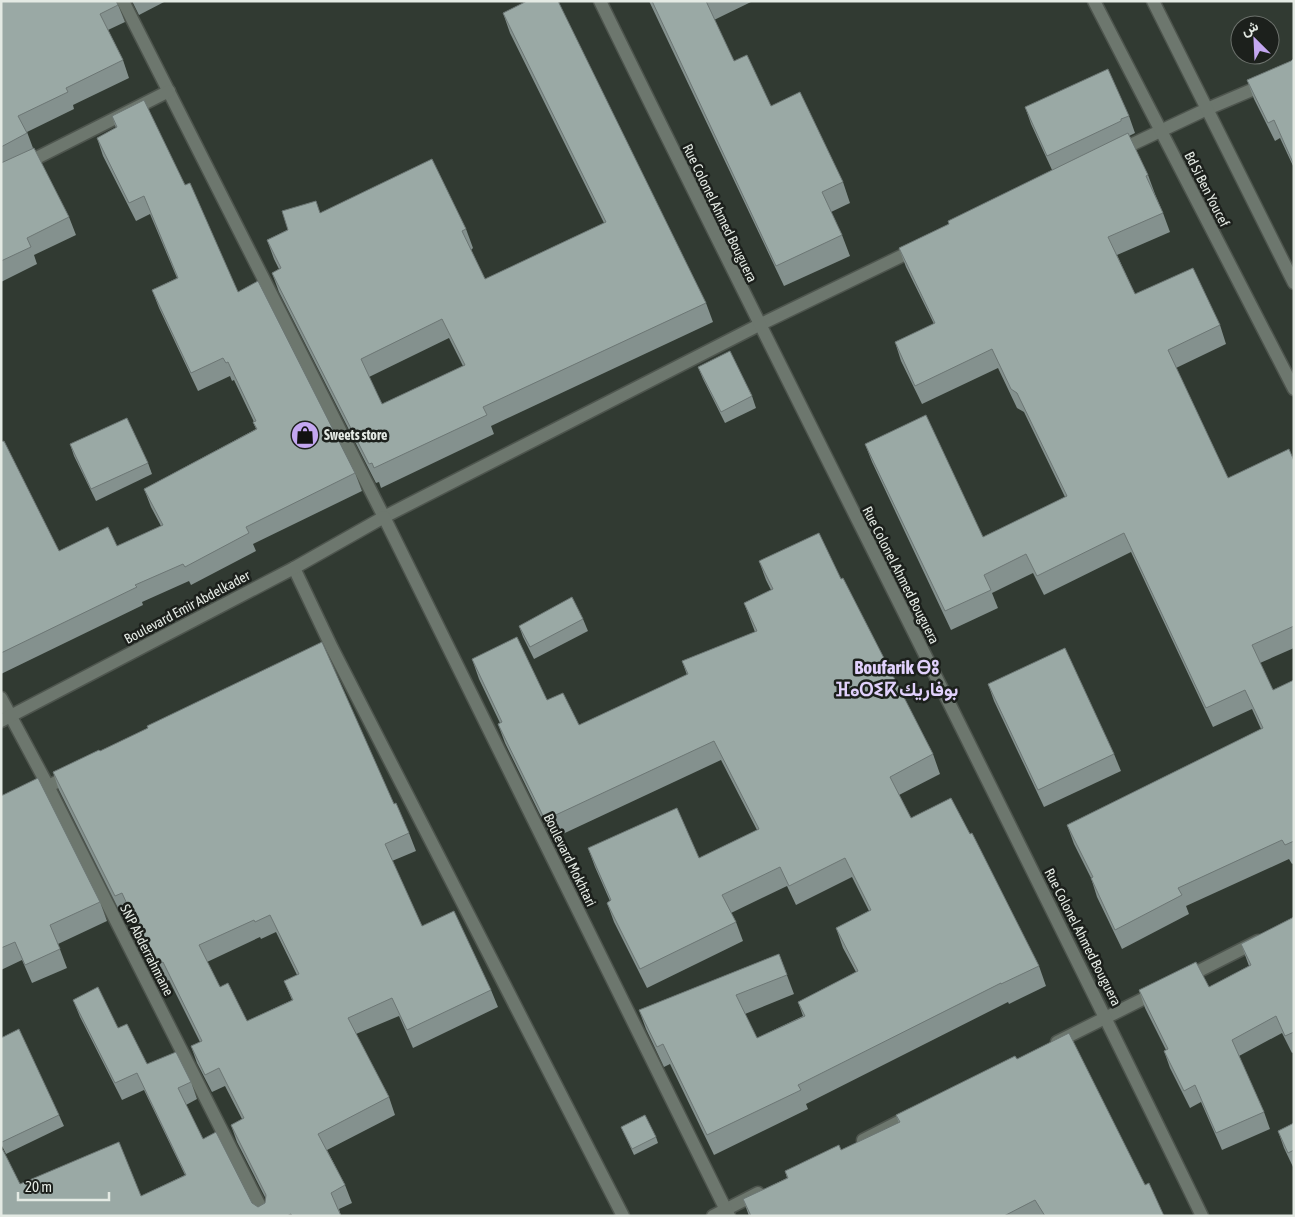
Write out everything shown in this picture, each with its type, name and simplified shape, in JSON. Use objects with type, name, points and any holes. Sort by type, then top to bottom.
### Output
[{"type":"street","name":"Boulevard Mokhtari","points":[[124,1],[384,516],[727,1213]]},
{"type":"street","name":"Rue Colonel Ahmed Bouguera","points":[[600,1],[759,325],[1106,1017],[1202,1216]]},
{"type":"street","name":"Bd Si Ben Youcef","points":[[1094,1],[1160,131],[1289,368],[1294,389]]},
{"type":"street","points":[[1153,1],[1294,282]]},
{"type":"street","points":[[1106,157],[1207,109],[1294,72]]},
{"type":"street","points":[[1,176],[169,91]]},
{"type":"street","name":"Boulevard Emir Abdelkader","points":[[6,719],[294,568],[384,516],[759,325],[928,243]]},
{"type":"street","points":[[294,568],[328,650],[623,1216]]},
{"type":"street","name":"SNP Abderrahmane","points":[[1,698],[6,719],[48,786],[265,1216]]},
{"type":"street","points":[[1,809],[84,769]]},
{"type":"street","points":[[1044,1048],[1267,937]]},
{"type":"street","points":[[850,1147],[920,1111]]},
{"type":"street","points":[[714,1216],[727,1213],[770,1187]]},
{"type":"building","points":[[1,1],[116,1],[118,5],[100,14],[123,60],[66,88],[68,92],[18,116],[27,133],[1,147]]},
{"type":"building","points":[[527,1],[558,1],[706,303],[483,407],[487,415],[374,468],[372,463],[369,464],[272,273],[281,268],[267,240],[288,230],[282,211],[316,201],[320,213],[432,159],[466,229],[462,231],[485,279],[606,222],[503,13]],"holes":[[[442,319],[465,365],[382,404],[361,359]]]},
{"type":"building","points":[[652,1],[706,1],[734,61],[747,55],[771,106],[800,92],[843,182],[822,192],[842,235],[776,266]]},
{"type":"building","points":[[1294,58],[1294,165],[1274,120],[1268,123],[1247,80]]},
{"type":"building","points":[[1108,69],[1129,116],[1047,156],[1025,107]]},
{"type":"building","points":[[144,100],[185,185],[190,183],[238,292],[258,281],[355,473],[246,527],[249,533],[185,567],[183,564],[135,585],[137,587],[1,653],[1,442],[4,441],[59,551],[108,527],[117,546],[163,525],[144,489],[257,429],[253,422],[256,421],[228,362],[226,363],[223,358],[191,373],[152,290],[178,278],[144,196],[129,203],[97,138],[117,127],[112,116]]},
{"type":"building","points":[[1128,133],[1163,213],[1108,237],[1135,294],[1193,268],[1220,325],[1168,350],[1228,478],[1289,449],[1294,461],[1294,626],[1252,645],[1273,690],[1294,680],[1294,841],[1285,845],[1282,840],[1178,888],[1182,895],[1115,930],[1091,878],[1093,877],[1067,825],[1263,728],[1245,690],[1206,708],[1124,533],[1037,576],[1026,554],[984,575],[991,590],[945,611],[865,444],[926,415],[983,537],[1067,496],[1017,393],[1011,389],[992,349],[915,386],[895,342],[935,323],[899,248],[949,224],[948,221]]},
{"type":"building","points":[[34,148],[69,217],[27,238],[31,247],[1,261],[1,163]]},
{"type":"building","points":[[730,351],[752,396],[721,412],[698,367]]},
{"type":"building","points":[[127,418],[148,463],[91,489],[70,444]]},
{"type":"building","points":[[819,533],[841,579],[843,578],[933,754],[890,777],[911,818],[951,798],[970,834],[972,833],[1039,966],[1001,983],[798,1085],[801,1090],[707,1135],[663,1044],[657,1047],[639,1010],[779,954],[787,975],[736,995],[757,1038],[805,1016],[798,1002],[858,971],[836,928],[871,910],[845,858],[789,886],[780,867],[722,895],[736,922],[640,969],[607,903],[611,900],[588,848],[677,808],[699,858],[759,829],[714,741],[545,820],[498,724],[502,722],[472,659],[517,637],[547,700],[563,693],[579,725],[688,674],[682,661],[757,631],[744,603],[773,589],[759,561]]},
{"type":"building","points":[[572,597],[583,619],[530,647],[519,626]]},
{"type":"building","points":[[322,642],[394,804],[396,803],[409,833],[385,844],[422,926],[454,911],[491,990],[407,1030],[392,998],[348,1018],[389,1097],[318,1134],[345,1185],[331,1193],[341,1216],[292,1216],[291,1214],[287,1216],[1,1216],[1,1151],[3,1150],[20,1184],[119,1142],[141,1196],[186,1175],[137,1073],[115,1083],[73,1000],[98,987],[118,1028],[127,1024],[147,1064],[176,1052],[191,1082],[178,1088],[203,1139],[216,1132],[252,1203],[258,1207],[265,1203],[266,1195],[231,1125],[244,1118],[219,1068],[205,1075],[191,1046],[202,1041],[163,962],[155,965],[122,893],[115,896],[53,772],[148,728],[147,726]],"holes":[[[270,915],[299,974],[284,981],[293,1000],[247,1021],[228,983],[220,987],[199,945],[254,920],[255,922]]]},
{"type":"building","points":[[1065,648],[1114,754],[1038,790],[988,684]]},
{"type":"building","points":[[38,778],[100,902],[50,925],[60,949],[25,965],[15,942],[1,948],[1,796]]},
{"type":"building","points":[[1294,917],[1294,1032],[1285,1036],[1276,1016],[1232,1040],[1264,1112],[1216,1133],[1195,1085],[1184,1091],[1164,1051],[1168,1049],[1139,990],[1196,962],[1209,987],[1251,965],[1241,944]]},
{"type":"building","points":[[19,1029],[59,1115],[2,1142],[1,1038]]},
{"type":"building","points":[[1069,1033],[1145,1185],[1149,1183],[1164,1216],[1045,1216],[1035,1200],[1004,1216],[751,1216],[743,1199],[788,1178],[785,1171],[839,1145],[841,1150],[900,1122],[896,1115],[1015,1056],[1017,1059]]},
{"type":"building","points":[[645,1115],[656,1137],[632,1149],[621,1127]]},
{"type":"building","points":[[1294,1123],[1294,1150],[1288,1153],[1278,1131]]},
{"type":"place","name":"Sweets store","points":[[305,435]]},
{"type":"district","name":"Boufarik ⴱⵓ ⴼⴰⵔⵉⴽ بوفاريك","points":[[897,678]]}]
